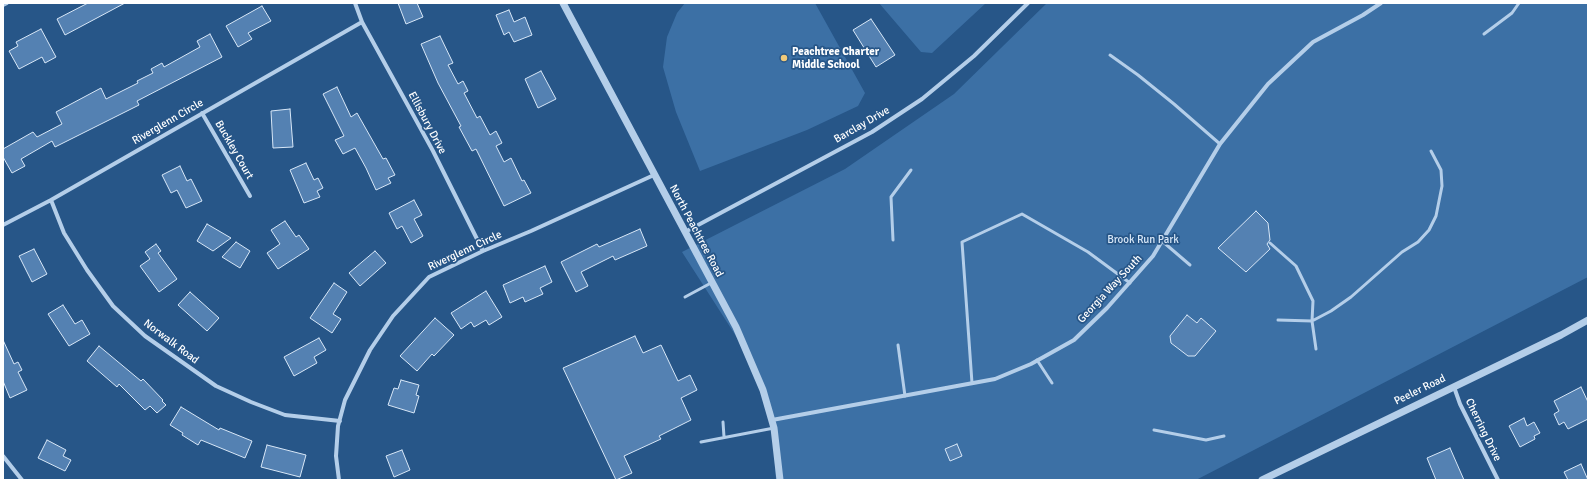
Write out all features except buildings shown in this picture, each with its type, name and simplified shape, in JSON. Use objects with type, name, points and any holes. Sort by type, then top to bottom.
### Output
[{"type":"street","points":[[3,5],[7,3]]},
{"type":"street","name":"Ellisbury Drive","points":[[355,3],[362,22],[433,151],[483,251]]},
{"type":"street","name":"North Peachtree Road","points":[[563,3],[736,327],[763,390],[772,420],[780,480]]},
{"type":"street","name":"Barclay Drive","points":[[684,232],[872,132],[915,103],[974,56],[1028,3]]},
{"type":"street","name":"Georgia Way South","points":[[772,420],[995,379],[1038,360],[1074,340],[1107,308],[1153,256],[1220,144],[1268,84],[1313,42],[1363,15],[1381,3]]},
{"type":"street","name":"Riverglenn Circle","points":[[3,225],[51,200],[362,22]]},
{"type":"street","name":"Buckley Court","points":[[202,113],[250,196]]},
{"type":"street","name":"Riverglenn Circle","points":[[339,480],[336,456],[338,426],[345,400],[370,350],[393,316],[429,277],[483,251],[654,175]]},
{"type":"street","name":"Norwalk Road","points":[[51,200],[64,233],[87,270],[113,306],[146,336],[216,386],[251,402],[285,415],[340,421]]},
{"type":"street","name":"Peeler Road","points":[[1262,480],[1561,335],[1588,320]]},
{"type":"street","name":"Cherring Drive","points":[[1454,387],[1460,404],[1498,480]]},
{"type":"street","points":[[3,456],[22,480]]},
{"type":"lane","points":[[1484,34],[1512,13],[1519,3]]},
{"type":"lane","points":[[1110,55],[1162,95],[1220,144]]},
{"type":"lane","points":[[1278,320],[1312,321],[1331,311],[1351,297],[1402,252],[1418,242],[1429,230],[1436,216],[1442,186],[1441,170],[1431,151]]},
{"type":"lane","points":[[893,240],[891,197],[911,170]]},
{"type":"lane","points":[[972,383],[962,242],[1022,214],[1088,252],[1130,283]]},
{"type":"lane","points":[[1162,241],[1190,265]]},
{"type":"lane","points":[[1270,243],[1296,266],[1313,301],[1312,321],[1316,349]]},
{"type":"lane","points":[[685,297],[712,283]]},
{"type":"lane","points":[[898,345],[905,396]]},
{"type":"lane","points":[[1038,360],[1052,383]]},
{"type":"lane","points":[[723,422],[724,437]]},
{"type":"lane","points":[[701,442],[774,428]]},
{"type":"lane","points":[[1154,430],[1206,440],[1224,436]]},
{"type":"green space","points":[[685,3],[815,3],[865,93],[858,106],[807,130],[700,171],[676,112],[663,67],[667,37],[677,13]]},
{"type":"green space","points":[[879,3],[986,3],[932,53],[921,52]]},
{"type":"green space","name":"Brook Run Park","points":[[1047,3],[1588,3],[1588,277],[1196,480],[776,480],[772,420],[759,372],[682,252],[845,169],[954,94]]},
{"type":"place","name":"Peachtree Charter Middle School","points":[[784,58]]}]
